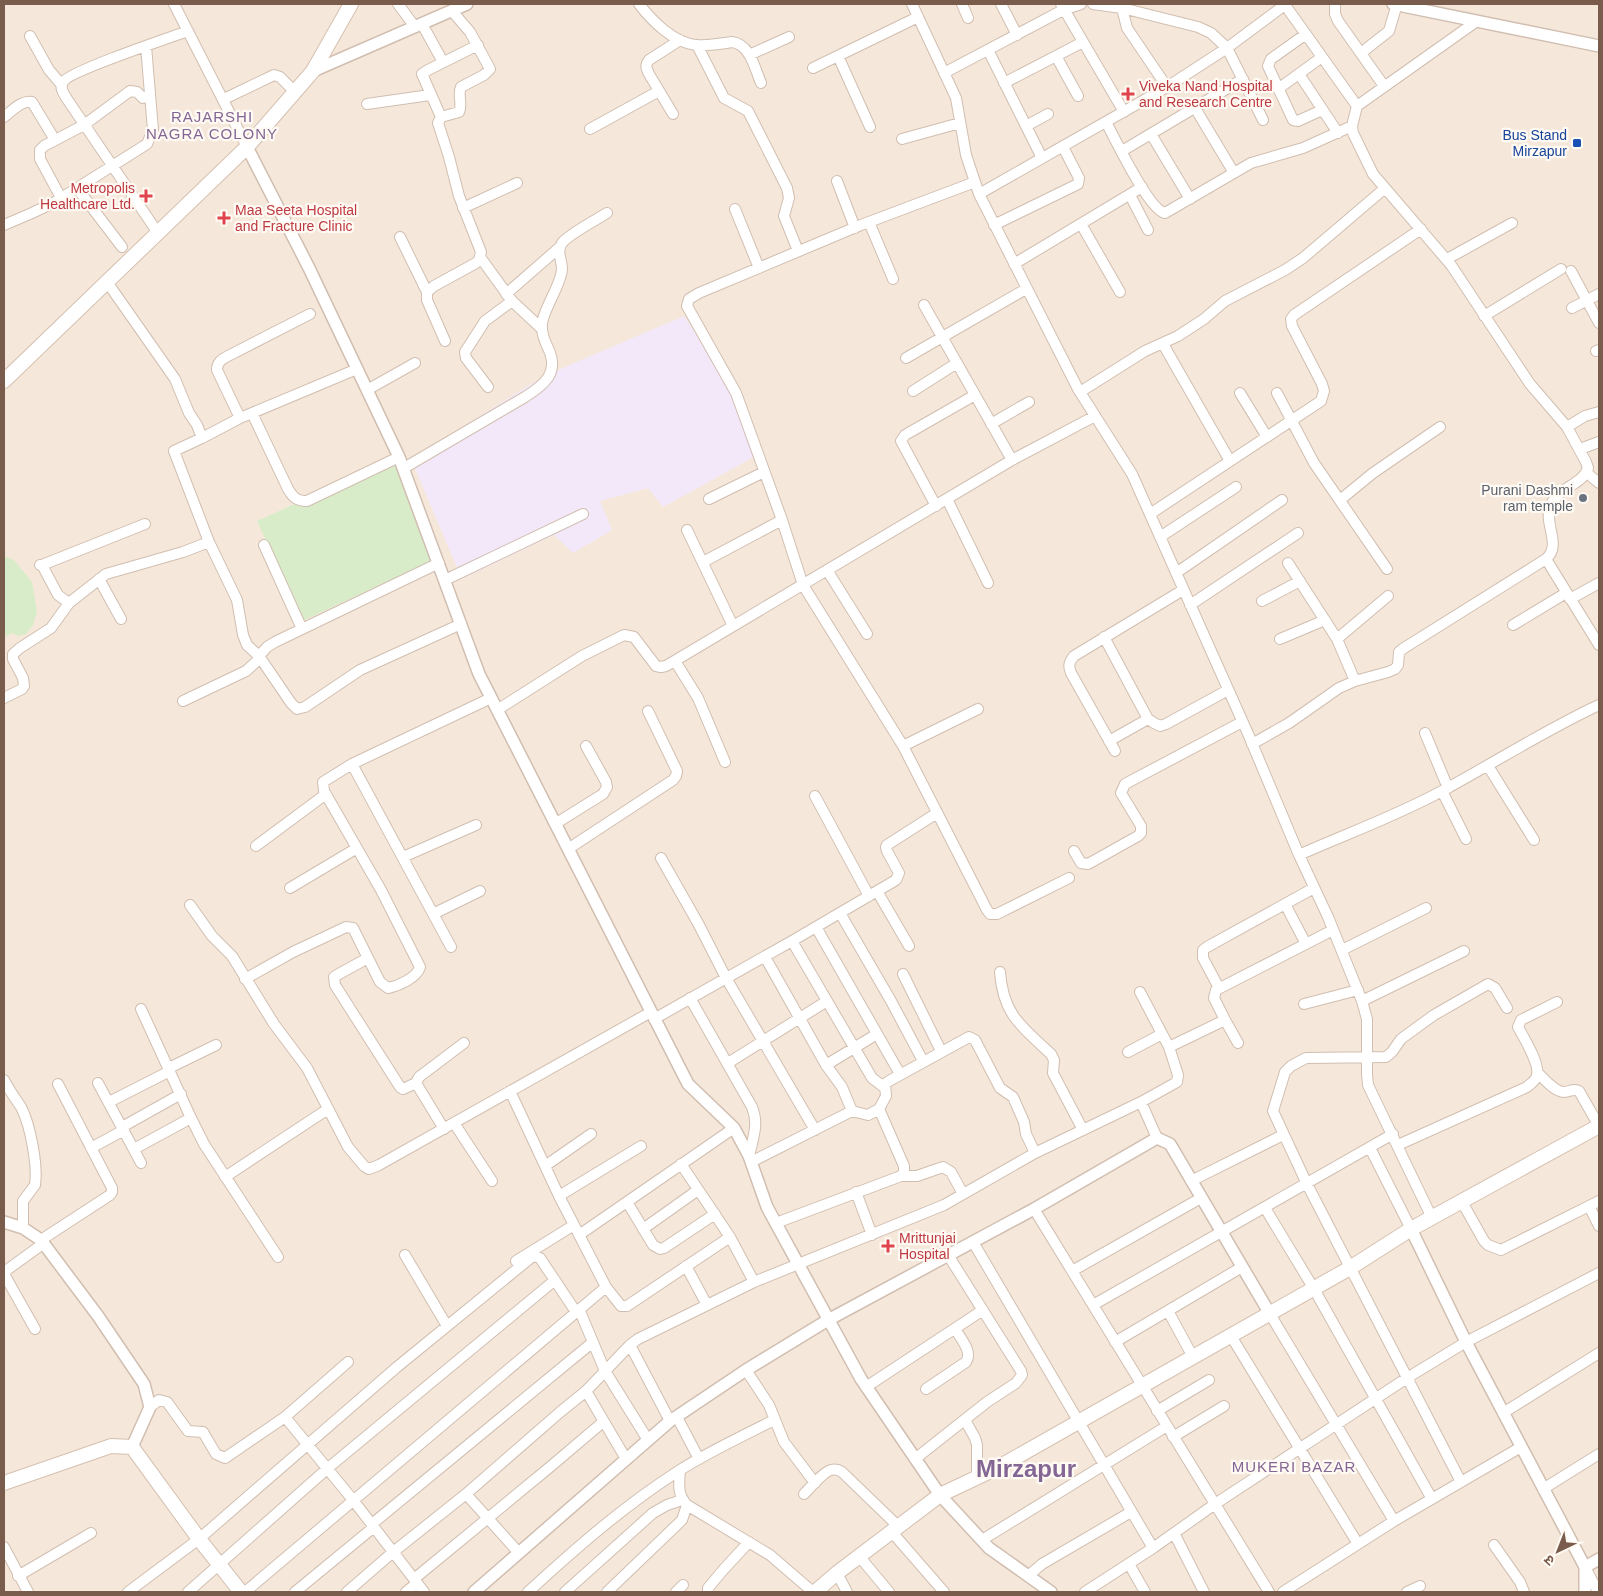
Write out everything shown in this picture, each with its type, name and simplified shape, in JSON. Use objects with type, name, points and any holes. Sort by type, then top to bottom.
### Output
[{"type":"main road","points":[[4,381],[248,146],[313,70],[351,4]]},
{"type":"main road","points":[[814,1592],[940,1495],[998,1468],[1314,1289],[1411,1229],[1599,1126]]},
{"type":"main road","points":[[4,1483],[111,1446],[132,1447],[199,1539],[243,1592]]},
{"type":"street","points":[[174,4],[248,146],[399,457],[479,674],[688,1084],[734,1128],[750,1159],[767,1207],[828,1320],[866,1387],[940,1495],[989,1548],[1051,1592]]},
{"type":"street","points":[[398,4],[419,25],[443,62]]},
{"type":"street","points":[[313,70],[467,4]]},
{"type":"street","points":[[639,4],[660,26],[680,40],[697,45],[738,43],[743,46],[761,83]]},
{"type":"street","points":[[912,4],[956,98],[966,155],[979,194],[1026,290],[1080,392],[1132,474],[1342,950],[1367,1019],[1368,1085],[1432,1218]]},
{"type":"street","points":[[962,4],[968,18]]},
{"type":"street","points":[[1001,4],[1017,35]]},
{"type":"street","points":[[944,73],[1017,35],[1062,7],[1080,4]]},
{"type":"street","points":[[1093,4],[1122,8],[1203,28],[1227,48],[1263,120]]},
{"type":"street","points":[[979,194],[1166,87],[1227,48],[1286,4],[1358,106]]},
{"type":"street","points":[[1334,4],[1338,21],[1384,86]]},
{"type":"street","points":[[1361,53],[1389,31],[1395,4],[1599,46]]},
{"type":"street","points":[[1062,7],[1124,112]]},
{"type":"street","points":[[1122,8],[1127,28],[1166,87]]},
{"type":"street","points":[[427,292],[434,286],[476,263],[480,257],[480,249],[463,208],[438,123],[441,117],[459,112],[460,89],[484,76],[489,71],[489,66],[470,32],[452,11]]},
{"type":"street","points":[[813,68],[918,17]]},
{"type":"street","points":[[1252,744],[1298,717],[1329,694],[1355,681],[1395,669],[1398,665],[1399,652],[1404,648],[1546,559],[1552,550],[1553,544],[1548,522],[1548,512],[1551,504],[1562,490],[1586,473],[1588,468],[1567,426],[1530,384],[1484,316],[1471,292],[1421,229],[1384,189],[1366,164],[1353,133],[1352,126],[1358,106],[1477,21]]},
{"type":"street","points":[[158,233],[61,89],[67,77],[188,31]]},
{"type":"street","points":[[1306,34],[1271,59],[1269,63],[1270,71],[1293,120],[1298,120],[1322,110]]},
{"type":"street","points":[[30,36],[49,70],[62,84]]},
{"type":"street","points":[[749,55],[789,37]]},
{"type":"street","points":[[673,114],[646,69],[646,64],[680,40]]},
{"type":"street","points":[[1004,83],[1083,42]]},
{"type":"street","points":[[441,117],[422,74],[478,45]]},
{"type":"street","points":[[697,45],[724,98],[748,111],[787,188],[789,198],[784,216],[798,251]]},
{"type":"street","points":[[4,225],[61,198],[142,148],[150,138],[153,130],[146,46]]},
{"type":"street","points":[[988,50],[1042,158]]},
{"type":"street","points":[[838,56],[870,127]]},
{"type":"street","points":[[1056,56],[1078,96]]},
{"type":"street","points":[[1278,89],[1322,57]]},
{"type":"street","points":[[1299,74],[1338,133]]},
{"type":"street","points":[[224,99],[274,75],[280,77],[294,92]]},
{"type":"street","points":[[1122,151],[1243,79]]},
{"type":"street","points":[[61,198],[40,159],[40,150],[84,124],[130,91],[138,92],[143,98],[150,95]]},
{"type":"street","points":[[590,128],[659,91]]},
{"type":"street","points":[[367,104],[430,94]]},
{"type":"street","points":[[4,117],[23,103],[32,102],[55,140]]},
{"type":"street","points":[[1195,108],[1234,173]]},
{"type":"street","points":[[1026,126],[1048,114]]},
{"type":"street","points":[[1106,122],[1142,187],[1160,212],[1164,213],[1252,163],[1303,148],[1352,126]]},
{"type":"street","points":[[902,139],[960,123]]},
{"type":"street","points":[[1151,134],[1190,199]]},
{"type":"street","points":[[994,225],[1078,184],[1079,178],[1063,147]]},
{"type":"street","points":[[837,181],[854,228]]},
{"type":"street","points":[[975,182],[854,228],[693,296],[689,299],[687,306],[734,388],[782,520],[803,585],[903,746],[990,914],[998,914],[1069,878]]},
{"type":"street","points":[[463,208],[517,183]]},
{"type":"street","points":[[1014,264],[1142,187]]},
{"type":"street","points":[[77,188],[122,247]]},
{"type":"street","points":[[1080,392],[1149,348],[1163,344],[1178,336],[1204,319],[1224,301],[1285,270],[1303,258],[1384,189]]},
{"type":"street","points":[[1130,195],[1148,230]]},
{"type":"street","points":[[735,209],[760,268]]},
{"type":"street","points":[[488,387],[466,358],[465,352],[485,321],[568,238],[606,213]]},
{"type":"street","points":[[869,222],[893,279]]},
{"type":"street","points":[[1447,260],[1512,223]]},
{"type":"street","points":[[1081,224],[1120,292]]},
{"type":"street","points":[[1150,514],[1321,401],[1324,391],[1292,326],[1291,322],[1294,315],[1421,229]]},
{"type":"street","points":[[400,237],[427,292],[427,300],[445,341]]},
{"type":"street","points":[[404,468],[525,397],[548,379],[552,363],[542,329],[542,322],[562,270],[559,254],[560,247]]},
{"type":"street","points":[[480,257],[509,298],[542,329]]},
{"type":"street","points":[[1484,316],[1566,270],[1587,300],[1599,323]]},
{"type":"street","points":[[106,282],[175,379],[202,438]]},
{"type":"street","points":[[906,358],[1026,290]]},
{"type":"street","points":[[1572,308],[1599,294]]},
{"type":"street","points":[[924,306],[1012,460]]},
{"type":"street","points":[[240,418],[217,370],[217,365],[228,356],[310,314]]},
{"type":"street","points":[[1163,344],[1230,461]]},
{"type":"street","points":[[367,390],[415,363]]},
{"type":"street","points":[[913,391],[957,364]]},
{"type":"street","points":[[357,369],[240,418],[174,451],[209,542],[237,600],[245,641],[259,656],[291,704],[300,709],[312,703],[360,670],[461,624]]},
{"type":"street","points":[[1240,393],[1266,437]]},
{"type":"street","points":[[1277,393],[1314,463],[1387,569]]},
{"type":"street","points":[[936,506],[901,441],[905,435],[975,394]]},
{"type":"street","points":[[992,424],[1029,402]]},
{"type":"street","points":[[1567,426],[1585,416],[1599,412]]},
{"type":"street","points":[[252,413],[288,489],[293,497],[299,501],[307,501],[399,457]]},
{"type":"street","points":[[497,710],[582,656],[624,635],[634,637],[656,666],[666,666],[1012,460],[1095,416]]},
{"type":"street","points":[[1340,500],[1373,473],[1440,427]]},
{"type":"street","points":[[1580,449],[1599,442]]},
{"type":"street","points":[[709,498],[764,472]]},
{"type":"street","points":[[1586,473],[1599,483]]},
{"type":"street","points":[[1160,537],[1236,487]]},
{"type":"street","points":[[947,499],[988,583]]},
{"type":"street","points":[[1176,573],[1282,500]]},
{"type":"street","points":[[445,580],[583,514]]},
{"type":"street","points":[[702,562],[782,520]]},
{"type":"street","points":[[69,603],[58,595],[41,565],[146,524]]},
{"type":"street","points":[[687,530],[733,626]]},
{"type":"street","points":[[1190,604],[1298,533]]},
{"type":"street","points":[[4,698],[22,689],[24,686],[23,678],[13,659],[14,654],[51,628],[69,603],[106,574],[183,552],[209,542]]},
{"type":"street","points":[[264,545],[302,630]]},
{"type":"street","points":[[1546,559],[1599,645]]},
{"type":"street","points":[[183,701],[246,671],[257,661],[267,647],[275,642],[439,563]]},
{"type":"street","points":[[1288,563],[1338,639],[1355,681]]},
{"type":"street","points":[[827,570],[867,634]]},
{"type":"street","points":[[99,580],[121,618]]},
{"type":"street","points":[[1262,601],[1300,582]]},
{"type":"street","points":[[1513,625],[1568,596],[1599,583]]},
{"type":"street","points":[[1115,752],[1069,667],[1070,660],[1104,637],[1183,590]]},
{"type":"street","points":[[1338,639],[1388,596]]},
{"type":"street","points":[[1280,639],[1325,620]]},
{"type":"street","points":[[1104,637],[1148,719],[1154,724],[1160,726],[1228,690]]},
{"type":"street","points":[[675,661],[698,698],[725,762]]},
{"type":"street","points":[[245,979],[293,952],[346,927],[353,928],[380,982],[388,988],[415,975],[419,971],[420,967],[381,890],[326,794],[322,786],[323,782],[352,764],[491,698]]},
{"type":"street","points":[[1299,855],[1445,790],[1546,732],[1599,705]]},
{"type":"street","points":[[903,746],[978,709]]},
{"type":"street","points":[[568,849],[673,780],[676,776],[677,771],[648,711]]},
{"type":"street","points":[[1109,741],[1148,719]]},
{"type":"street","points":[[1074,851],[1081,863],[1088,864],[1138,836],[1141,833],[1141,826],[1121,793],[1125,784],[1242,722]]},
{"type":"street","points":[[1425,733],[1445,790],[1466,838]]},
{"type":"street","points":[[555,824],[606,791],[606,782],[586,746]]},
{"type":"street","points":[[352,764],[451,947]]},
{"type":"street","points":[[1488,766],[1534,840]]},
{"type":"street","points":[[256,846],[326,794]]},
{"type":"street","points":[[815,796],[873,893],[909,946]]},
{"type":"street","points":[[190,905],[212,936],[228,951],[274,1024],[307,1068],[348,1146],[364,1166],[369,1169],[510,1091],[765,957],[899,877],[899,873],[887,851],[887,845],[937,813]]},
{"type":"street","points":[[403,858],[476,825]]},
{"type":"street","points":[[290,888],[357,848]]},
{"type":"street","points":[[661,858],[700,924],[726,978],[815,1130]]},
{"type":"street","points":[[1219,988],[1203,958],[1203,950],[1314,888]]},
{"type":"street","points":[[433,914],[480,891]]},
{"type":"street","points":[[1286,904],[1306,944]]},
{"type":"street","points":[[1342,950],[1426,908]]},
{"type":"street","points":[[840,913],[923,1061]]},
{"type":"street","points":[[816,927],[900,1074]]},
{"type":"street","points":[[1238,1043],[1214,998],[1216,990],[1333,930]]},
{"type":"street","points":[[792,941],[872,1078],[885,1088]]},
{"type":"street","points":[[1362,1001],[1464,951]]},
{"type":"street","points":[[765,957],[826,1065],[842,1087],[852,1111]]},
{"type":"street","points":[[368,958],[334,977],[335,985],[400,1087],[407,1089],[416,1083],[420,1077],[464,1044]]},
{"type":"street","points":[[1000,972],[1001,989],[1010,1011],[1017,1022],[1051,1054],[1054,1060],[1053,1073],[1083,1130]]},
{"type":"street","points":[[903,974],[941,1051]]},
{"type":"street","points":[[1461,1482],[1307,1184],[1273,1111],[1285,1072],[1291,1066],[1306,1058],[1386,1057],[1390,1055],[1401,1039],[1434,1015],[1488,984],[1495,988],[1507,1008]]},
{"type":"street","points":[[1304,1004],[1358,990]]},
{"type":"street","points":[[347,1592],[466,1494],[586,1391],[630,1345],[649,1333],[754,1282],[944,1205],[1035,1153],[1141,1102],[1177,1082],[1178,1075],[1169,1047],[1140,992]]},
{"type":"street","points":[[690,998],[756,1116],[757,1124],[750,1159]]},
{"type":"street","points":[[728,1063],[827,1001]]},
{"type":"street","points":[[1398,1145],[1527,1087],[1535,1080],[1538,1073],[1536,1063],[1518,1027],[1518,1023],[1557,1002]]},
{"type":"street","points":[[141,1009],[191,1118],[225,1177],[278,1257]]},
{"type":"street","points":[[1169,1047],[1225,1020]]},
{"type":"street","points":[[826,1065],[878,1034]]},
{"type":"street","points":[[1128,1052],[1162,1034]]},
{"type":"street","points":[[750,1159],[852,1111],[868,1115],[879,1109],[886,1096],[885,1084],[968,1037],[975,1040],[1000,1088],[1013,1097],[1035,1153]]},
{"type":"street","points":[[109,1102],[216,1046]]},
{"type":"street","points":[[1538,1073],[1558,1091],[1576,1089],[1579,1091],[1599,1126]]},
{"type":"street","points":[[4,1080],[29,1127],[34,1160],[35,1184],[23,1201],[23,1228]]},
{"type":"street","points":[[98,1083],[142,1163]]},
{"type":"street","points":[[416,1083],[444,1129]]},
{"type":"street","points":[[35,1329],[4,1273],[42,1241],[112,1192],[112,1188],[58,1084]]},
{"type":"street","points":[[510,1091],[574,1224],[606,1286],[619,1304],[624,1307],[730,1237]]},
{"type":"street","points":[[91,1148],[181,1094]]},
{"type":"street","points":[[1141,1102],[1157,1138],[1170,1144],[1394,1521]]},
{"type":"street","points":[[225,1177],[328,1109]]},
{"type":"street","points":[[879,1109],[904,1166],[904,1172],[901,1176]]},
{"type":"street","points":[[134,1149],[191,1118]]},
{"type":"street","points":[[454,1123],[492,1181]]},
{"type":"street","points":[[580,1235],[734,1128]]},
{"type":"street","points":[[545,1166],[591,1134]]},
{"type":"street","points":[[1092,1304],[1393,1134]]},
{"type":"street","points":[[1192,1181],[1283,1135]]},
{"type":"street","points":[[474,1592],[673,1419],[746,1370],[828,1320],[1034,1209],[1157,1138]]},
{"type":"street","points":[[560,1196],[642,1146]]},
{"type":"street","points":[[1370,1148],[1466,1342],[1598,1592]]},
{"type":"street","points":[[681,1164],[730,1237],[754,1282]]},
{"type":"street","points":[[776,1223],[901,1176],[917,1176],[943,1167],[951,1172],[963,1194]]},
{"type":"street","points":[[643,1228],[698,1190]]},
{"type":"street","points":[[856,1192],[872,1235]]},
{"type":"street","points":[[1072,1270],[1201,1198]]},
{"type":"street","points":[[1462,1202],[1484,1241],[1488,1245],[1501,1250],[1599,1200]]},
{"type":"street","points":[[627,1202],[653,1245],[660,1249],[715,1214]]},
{"type":"street","points":[[1589,1206],[1599,1226]]},
{"type":"street","points":[[1265,1208],[1314,1289],[1432,1499]]},
{"type":"street","points":[[1034,1209],[1269,1592]]},
{"type":"street","points":[[4,1222],[23,1228],[42,1241],[98,1316],[144,1384],[150,1407]]},
{"type":"street","points":[[128,1592],[199,1539],[308,1443],[447,1326],[535,1253],[574,1224]]},
{"type":"street","points":[[973,1242],[1153,1548]]},
{"type":"street","points":[[516,1261],[535,1253]]},
{"type":"street","points":[[535,1253],[577,1311],[605,1371],[648,1440]]},
{"type":"street","points":[[405,1255],[447,1326]]},
{"type":"street","points":[[915,1459],[987,1402],[1016,1383],[1022,1376],[1021,1371],[948,1255]]},
{"type":"street","points":[[686,1266],[707,1305]]},
{"type":"street","points":[[1116,1342],[1242,1267]]},
{"type":"street","points":[[1085,1592],[1407,1378],[1466,1342],[1599,1272]]},
{"type":"street","points":[[188,1592],[328,1468],[555,1280]]},
{"type":"street","points":[[243,1592],[606,1286]]},
{"type":"street","points":[[866,1387],[983,1310]]},
{"type":"street","points":[[1168,1311],[1193,1357]]},
{"type":"street","points":[[926,1389],[969,1358],[969,1353],[955,1329]]},
{"type":"street","points":[[1231,1336],[1358,1544]]},
{"type":"street","points":[[295,1592],[593,1342]]},
{"type":"street","points":[[630,1345],[673,1419],[699,1459]]},
{"type":"street","points":[[1503,1413],[1599,1353]]},
{"type":"street","points":[[132,1447],[150,1407],[160,1400],[167,1402],[188,1431],[205,1433],[216,1454],[225,1458],[285,1416],[348,1362]]},
{"type":"street","points":[[746,1370],[769,1405],[784,1442],[815,1483]]},
{"type":"street","points":[[1157,1411],[1210,1380]]},
{"type":"street","points":[[586,1391],[626,1459]]},
{"type":"street","points":[[1173,1437],[1224,1406]]},
{"type":"street","points":[[285,1416],[354,1500],[392,1553],[424,1592]]},
{"type":"street","points":[[528,1592],[582,1543],[629,1506],[680,1470],[774,1420]]},
{"type":"street","points":[[965,1420],[977,1445],[977,1477]]},
{"type":"street","points":[[406,1592],[415,1581],[488,1518],[603,1422]]},
{"type":"street","points":[[982,1540],[1166,1426]]},
{"type":"street","points":[[1283,1592],[1394,1521],[1521,1447]]},
{"type":"street","points":[[1543,1489],[1599,1454]]},
{"type":"street","points":[[804,1494],[832,1469],[842,1472],[895,1529],[944,1592]]},
{"type":"street","points":[[680,1470],[679,1493],[685,1502],[770,1555],[814,1592]]},
{"type":"street","points":[[466,1494],[519,1553]]},
{"type":"street","points":[[565,1592],[653,1513],[667,1505],[685,1502]]},
{"type":"street","points":[[607,1592],[682,1520],[685,1502]]},
{"type":"street","points":[[1028,1576],[1042,1564],[1131,1512]]},
{"type":"street","points":[[18,1576],[91,1532]]},
{"type":"street","points":[[1174,1533],[1204,1592]]},
{"type":"street","points":[[708,1592],[708,1588],[724,1568],[749,1542]]},
{"type":"street","points":[[1494,1545],[1520,1582],[1524,1592]]},
{"type":"street","points":[[4,1548],[28,1592]]},
{"type":"street","points":[[859,1556],[890,1592]]},
{"type":"street","points":[[1578,1592],[1585,1567],[1599,1559]]},
{"type":"street","points":[[1129,1564],[1145,1592]]},
{"type":"street","points":[[1585,1567],[1585,1592]]},
{"type":"street","points":[[837,1573],[847,1592]]},
{"type":"street","points":[[1407,1592],[1420,1586]]},
{"type":"shaded area","points":[[4,4],[1599,4],[1599,1592],[4,1592]]},
{"type":"shaded area","points":[[684,316],[728,383],[754,457],[663,507],[648,488],[600,501],[612,530],[573,553],[554,535],[462,579],[411,459],[544,376]]},
{"type":"green space","points":[[393,460],[432,561],[302,621],[257,521]]},
{"type":"green space","points":[[4,556],[14,560],[32,582],[37,612],[33,625],[26,634],[18,636],[13,633],[4,637]]},
{"type":"place","name":"Viveka Nand Hospital and Research Centre","points":[[1128,94]]},
{"type":"place","name":"Bus Stand Mirzapur","points":[[1577,143]]},
{"type":"place","name":"Metropolis Healthcare Ltd.","points":[[146,196]]},
{"type":"place","name":"Maa Seeta Hospital and Fracture Clinic","points":[[224,218]]},
{"type":"place","name":"Purani Dashmi ram temple","points":[[1583,498]]},
{"type":"place","name":"Mrittunjai Hospital","points":[[888,1246]]},
{"type":"district","name":"RAJARSHI NAGRA COLONY","points":[[212,126]]},
{"type":"district","name":"MUKERI BAZAR","points":[[1294,1467]]},
{"type":"district","name":"Mirzapur","points":[[1026,1469]]}]
